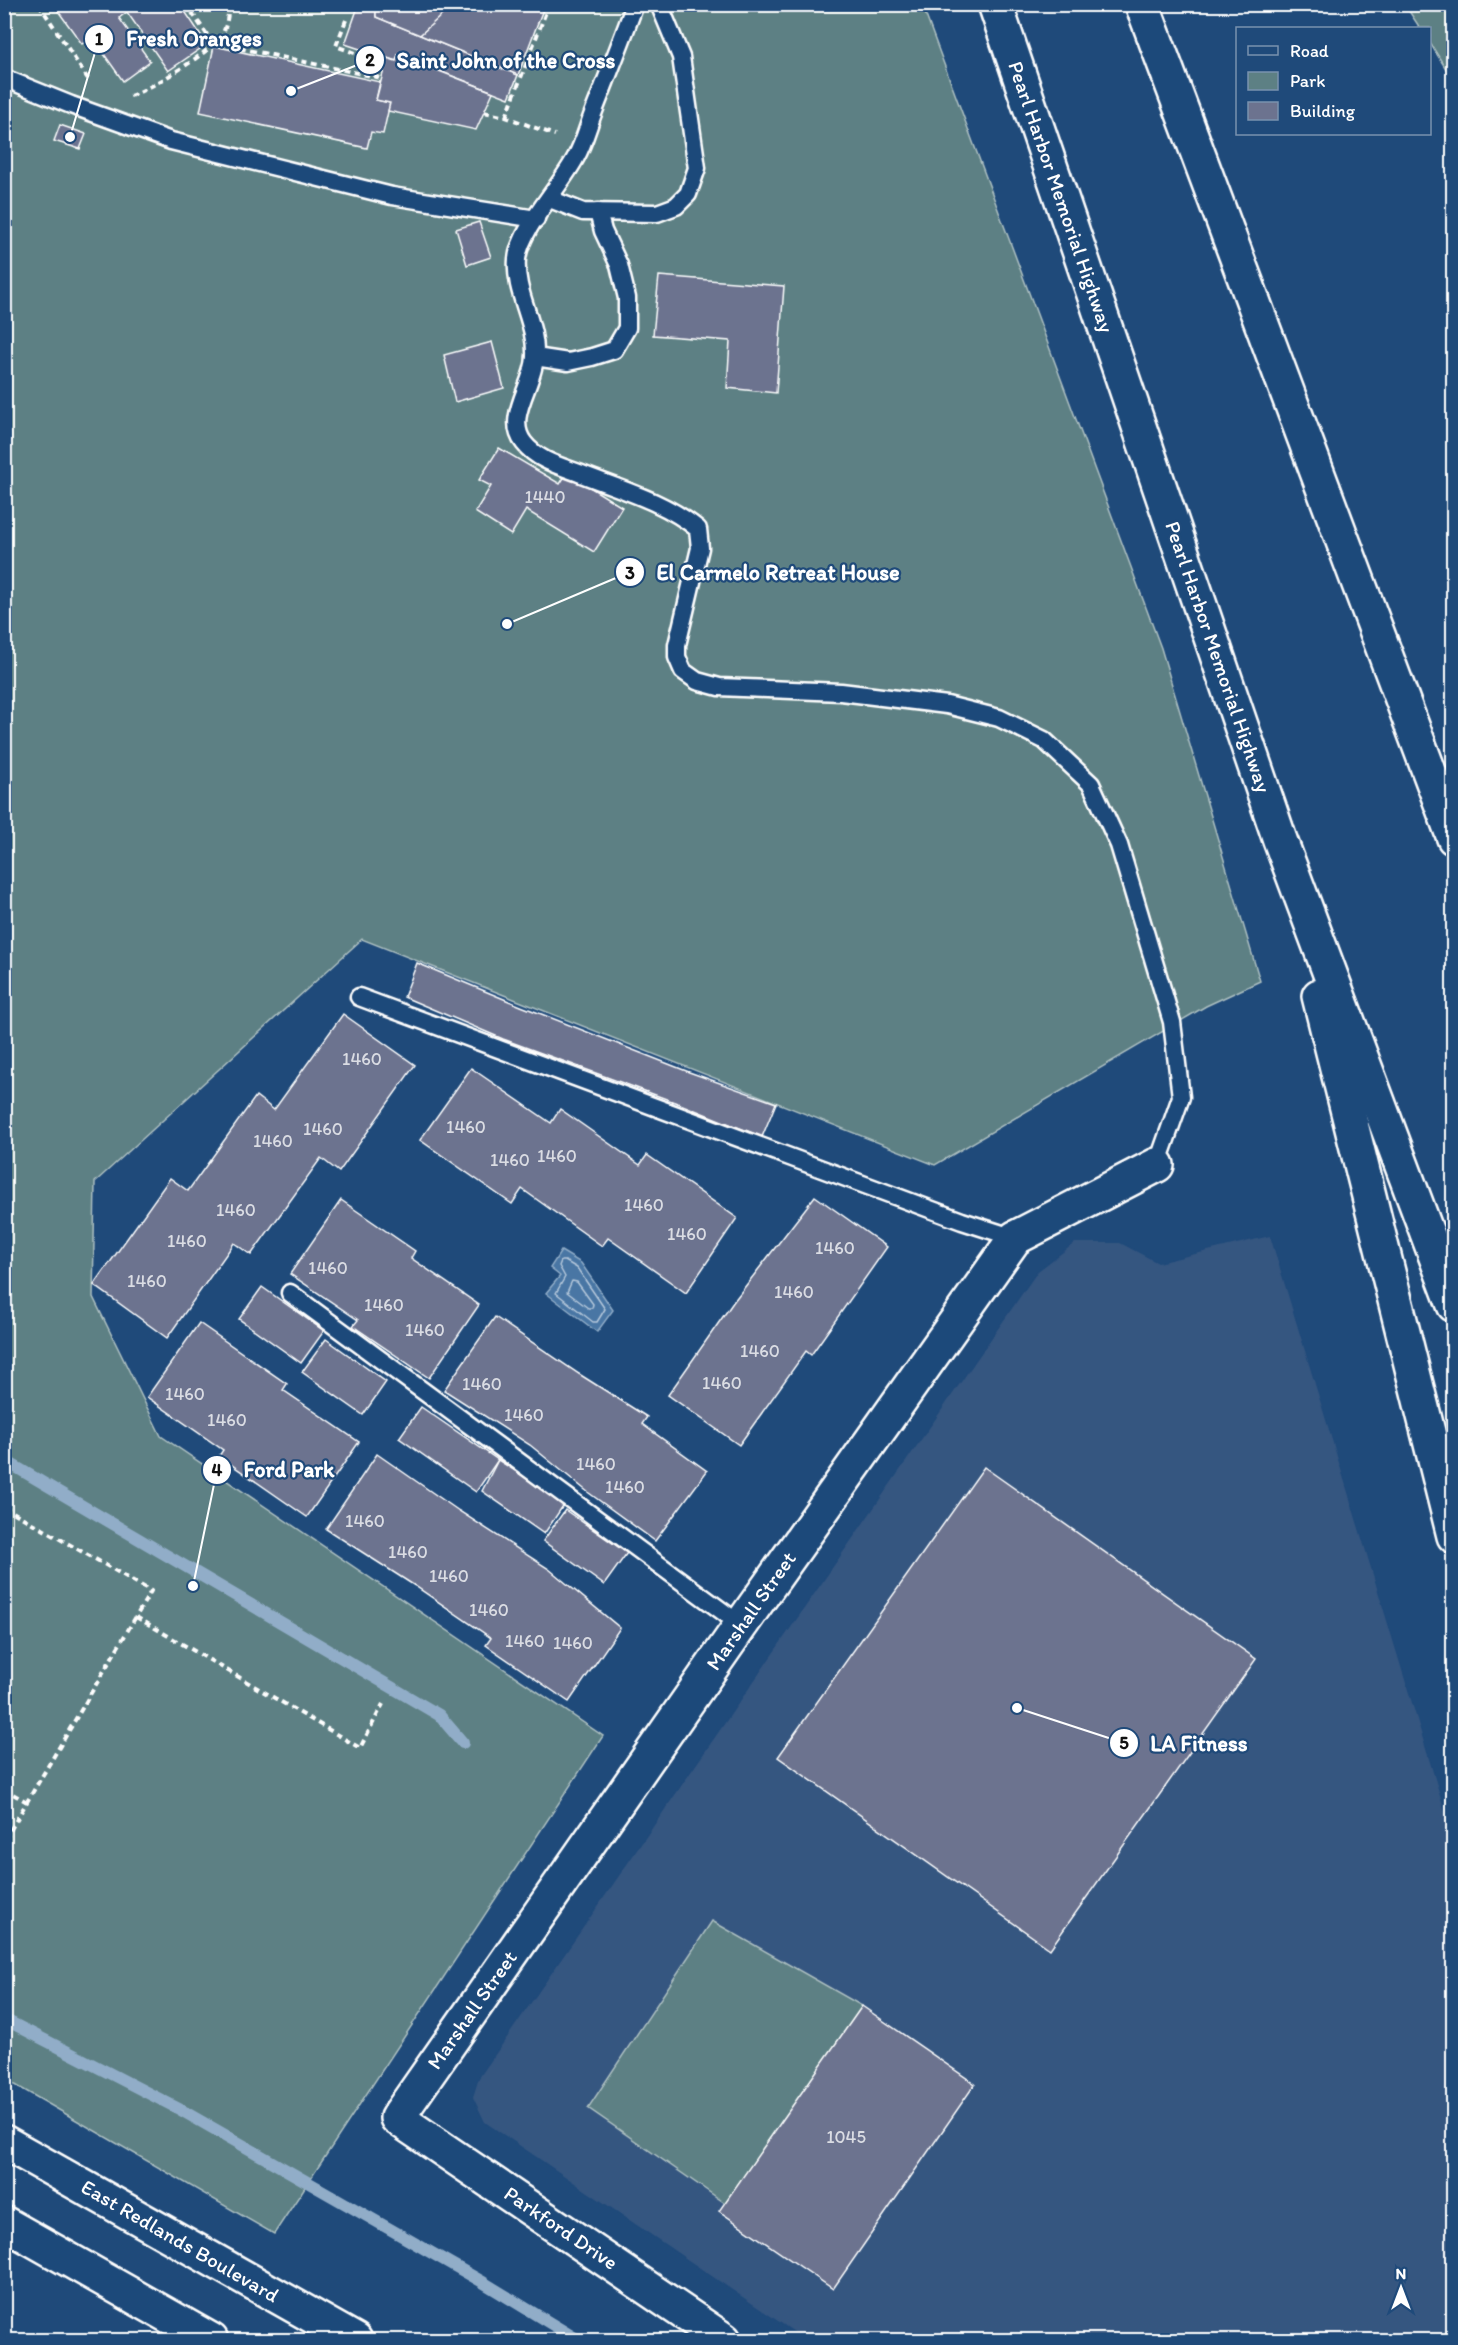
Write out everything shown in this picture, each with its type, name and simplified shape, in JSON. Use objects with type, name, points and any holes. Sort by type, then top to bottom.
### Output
[{"type":"main road","name":"Pearl Harbor Memorial Highway","points":[[995,4],[1280,840],[1454,1305]]},
{"type":"main road","points":[[1142,4],[1454,838]]},
{"type":"main road","points":[[1434,785],[1454,825]]},
{"type":"main road","points":[[1280,840],[1454,1536]]},
{"type":"main road","name":"Marshall Street","points":[[397,2118],[741,1625],[1015,1238],[1157,1165]]},
{"type":"main road","name":"Parkford Drive","points":[[397,2118],[724,2340]]},
{"type":"main road","name":"East Redlands Boulevard","points":[[4,2142],[355,2340]]},
{"type":"main road","points":[[4,2223],[211,2340]]},
{"type":"lane","points":[[635,4],[576,157],[523,239],[517,258],[517,282],[531,327],[535,357],[516,419],[518,433],[524,443],[541,459],[661,505],[685,518],[698,529],[700,548],[677,645],[677,657],[683,671],[697,681],[719,687],[841,692],[946,705],[999,718],[1044,740],[1092,784],[1119,845],[1172,1022],[1181,1097],[1157,1165]]},
{"type":"lane","points":[[550,199],[583,212],[657,213],[676,207],[688,194],[697,168],[681,57],[659,4]]},
{"type":"lane","points":[[4,78],[171,141],[392,196],[536,219]]},
{"type":"lane","points":[[535,357],[568,362],[592,357],[614,350],[627,328],[627,298],[619,265],[603,231],[598,212]]},
{"type":"lane","points":[[359,998],[962,1221],[1015,1238]]},
{"type":"lane","points":[[290,1293],[741,1625]]},
{"type":"path","points":[[39,4],[92,86]]},
{"type":"path","points":[[186,4],[208,36],[215,42],[381,78]]},
{"type":"path","points":[[126,98],[140,93],[170,75],[221,37],[228,19],[229,4]]},
{"type":"path","points":[[506,117],[549,4]]},
{"type":"path","points":[[346,20],[336,46],[371,59]]},
{"type":"path","points":[[367,75],[373,53]]},
{"type":"path","points":[[484,112],[506,117],[581,144]]},
{"type":"path","points":[[4,1508],[151,1592],[4,1841]]},
{"type":"path","points":[[136,1617],[360,1748],[384,1704]]},
{"type":"path","points":[[4,1789],[27,1802]]},
{"type":"shaded area","points":[[1270,1236],[1453,1838],[1453,2340],[806,2340],[485,2122],[473,2097],[479,2078],[1038,1271],[1075,1243],[1120,1243],[1158,1263]]},
{"type":"green space","points":[[5,5],[922,5],[1161,648],[1260,981],[1206,1006],[935,1165],[362,939],[95,1182],[93,1297],[161,1436],[603,1736],[274,2234],[5,2079]]},
{"type":"green space","points":[[1405,5],[1453,5],[1453,80],[1431,45],[1431,27],[1419,27]]},
{"type":"green space","points":[[712,1921],[862,2006],[725,2203],[588,2108]]},
{"type":"water","points":[[561,1251],[581,1263],[613,1310],[597,1332],[546,1293],[560,1276],[550,1268]]},
{"type":"building","points":[[53,4],[180,4],[207,44],[168,71],[127,12],[119,18],[150,61],[123,81],[92,37],[82,44]]},
{"type":"building","points":[[359,4],[376,4],[376,17],[518,75],[509,98],[398,55],[396,61],[345,44]]},
{"type":"building","points":[[376,4],[454,4],[455,6],[420,35],[376,17]]},
{"type":"building","points":[[454,4],[545,4],[518,75],[420,35]]},
{"type":"building","points":[[214,46],[380,82],[376,100],[390,103],[383,134],[371,132],[367,148],[200,112]]},
{"type":"building","points":[[398,55],[493,92],[476,130],[388,111],[390,103],[376,100],[387,58],[396,61]]},
{"type":"building","points":[[60,125],[86,134],[80,149],[54,141]]},
{"type":"building","points":[[479,222],[491,257],[467,265],[456,229]]},
{"type":"building","points":[[659,276],[784,286],[776,393],[727,388],[730,341],[653,335]]},
{"type":"building","points":[[492,342],[504,388],[455,402],[444,355]]},
{"type":"building","points":[[499,448],[560,484],[567,473],[622,507],[594,552],[526,510],[511,535],[475,512],[491,486],[479,480]]},
{"type":"building","points":[[417,963],[689,1072],[776,1103],[762,1137],[680,1104],[503,1039],[404,997]]},
{"type":"building","points":[[343,1014],[415,1065],[339,1172],[321,1158],[251,1255],[234,1243],[167,1338],[94,1285],[170,1178],[188,1191],[256,1096],[274,1110]]},
{"type":"building","points":[[471,1068],[551,1123],[560,1109],[640,1165],[647,1155],[737,1218],[686,1293],[608,1238],[602,1246],[522,1189],[512,1204],[420,1140]]},
{"type":"building","points":[[815,1196],[887,1247],[811,1355],[806,1351],[739,1445],[668,1395],[734,1301]]},
{"type":"building","points":[[341,1200],[415,1251],[411,1258],[479,1305],[429,1378],[353,1326],[358,1320],[290,1274]]},
{"type":"building","points":[[262,1287],[324,1331],[301,1363],[239,1319]]},
{"type":"building","points":[[495,1317],[647,1417],[642,1424],[707,1471],[655,1541],[589,1493],[530,1445],[444,1390]]},
{"type":"building","points":[[199,1323],[287,1384],[283,1390],[359,1442],[307,1517],[219,1456],[223,1450],[147,1397]]},
{"type":"building","points":[[326,1339],[386,1382],[363,1415],[302,1372]]},
{"type":"building","points":[[421,1407],[498,1460],[476,1492],[399,1438]]},
{"type":"building","points":[[377,1454],[459,1511],[549,1569],[620,1628],[569,1702],[486,1645],[491,1638],[326,1529]]},
{"type":"building","points":[[498,1460],[565,1503],[544,1534],[482,1491]]},
{"type":"building","points":[[984,1467],[1256,1659],[1050,1949],[778,1757]]},
{"type":"building","points":[[565,1510],[627,1553],[604,1585],[543,1541]]},
{"type":"building","points":[[862,2006],[975,2084],[833,2289],[719,2211]]},
{"type":"waterway","points":[[4,1460],[439,1715],[463,1743]]},
{"type":"waterway","points":[[4,2019],[181,2110],[481,2281],[578,2340]]},
{"type":"place","name":"Saint John of the Cross","points":[[291,91]]},
{"type":"place","name":"Fresh Oranges","points":[[70,137]]},
{"type":"place","name":"El Carmelo Retreat House","points":[[507,624]]},
{"type":"place","name":"Ford Park","points":[[193,1586]]},
{"type":"place","name":"LA Fitness","points":[[1017,1708]]}]
